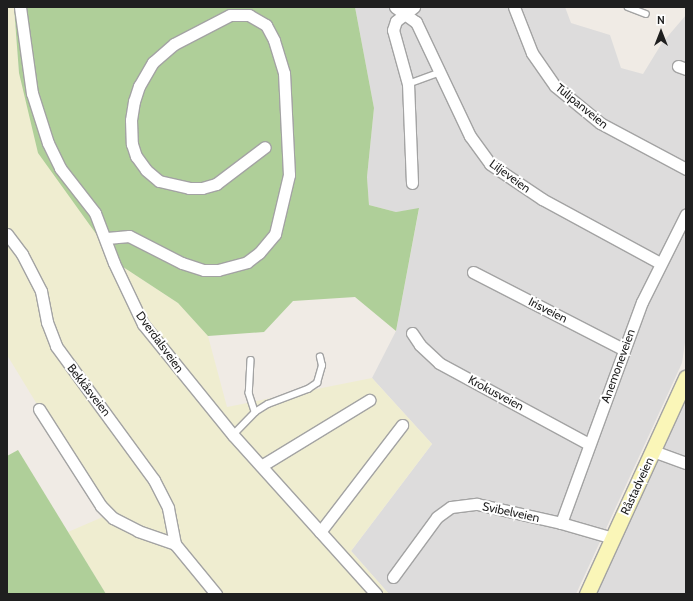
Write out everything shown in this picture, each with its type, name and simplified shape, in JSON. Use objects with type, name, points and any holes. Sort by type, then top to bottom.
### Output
[{"type":"main road","name":"Råstadveien","points":[[587,594],[686,378]]},
{"type":"street","name":"Dverdalsveien","points":[[20,7],[32,93],[38,118],[60,168],[95,213],[107,238],[114,263],[143,324],[233,434],[376,594]]},
{"type":"street","name":"Liljeveien","points":[[395,7],[416,22],[470,136],[480,153],[490,164],[542,199],[660,263]]},
{"type":"street","points":[[412,184],[408,84],[393,30],[396,21],[414,7]]},
{"type":"street","name":"Tulipanveien","points":[[514,7],[532,53],[555,86],[600,123],[686,169]]},
{"type":"street","points":[[107,238],[129,236],[182,263],[204,270],[218,270],[248,262],[260,253],[275,234],[289,175],[284,73],[274,40],[266,26],[249,15],[230,15],[174,44],[153,62],[139,86],[134,101],[131,120],[132,144],[136,156],[143,166],[159,181],[189,188],[202,188],[216,184],[265,147]]},
{"type":"street","name":"Anemoneveien","points":[[561,523],[623,349],[660,263],[686,214]]},
{"type":"street","name":"Bekkåsveien","points":[[7,234],[22,254],[41,291],[47,322],[56,346],[154,480],[168,508],[175,544],[216,594]]},
{"type":"street","name":"Irisveien","points":[[473,272],[623,349]]},
{"type":"street","name":"Krokusveien","points":[[412,333],[420,345],[439,363],[589,444]]},
{"type":"street","points":[[261,466],[369,400]]},
{"type":"street","points":[[40,409],[101,506],[113,518],[138,531],[175,544]]},
{"type":"street","points":[[320,532],[402,425]]},
{"type":"street","points":[[653,451],[686,463]]},
{"type":"street","name":"Svibelveien","points":[[393,577],[437,517],[451,507],[477,504],[561,523],[613,538]]},
{"type":"lane","points":[[628,7],[646,14]]},
{"type":"lane","points":[[408,84],[439,73]]},
{"type":"lane","points":[[233,434],[255,412],[268,404],[308,390],[317,383],[322,366],[320,357]]},
{"type":"lane","points":[[251,360],[249,393],[255,412]]},
{"type":"shaded area","points":[[7,7],[14,7],[19,73],[117,263],[178,303],[208,336],[227,407],[372,378],[432,444],[351,551],[389,594],[106,594],[68,532],[105,516],[7,355]]},
{"type":"shaded area","points":[[355,7],[565,7],[571,23],[610,35],[621,68],[643,74],[662,43],[686,15],[686,336],[682,363],[576,594],[389,594],[351,551],[432,444],[372,378],[396,331],[419,209],[396,212],[369,205],[367,177],[374,108]]},
{"type":"shaded area","points":[[686,387],[686,594],[596,594]]},
{"type":"green space","points":[[14,7],[355,7],[374,108],[367,177],[369,205],[396,212],[419,208],[396,331],[355,297],[293,301],[264,332],[208,336],[178,303],[117,263],[38,153],[19,73]]},
{"type":"green space","points":[[18,450],[106,594],[7,594],[7,456]]}]
